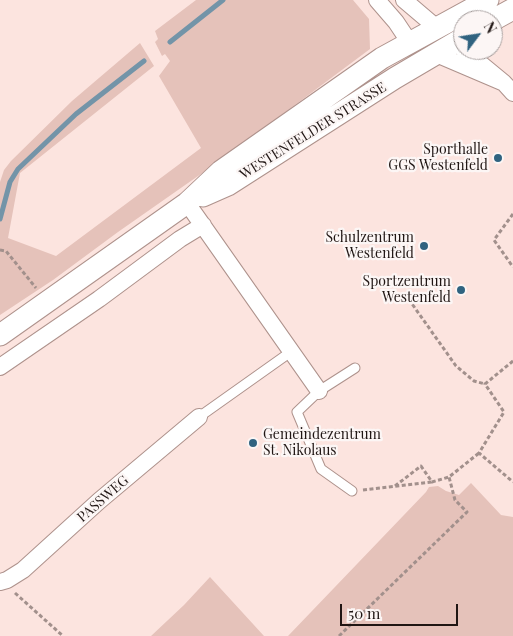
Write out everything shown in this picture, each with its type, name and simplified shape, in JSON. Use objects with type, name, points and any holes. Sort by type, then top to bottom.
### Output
[{"type":"street","points":[[378,0],[410,43],[508,88]]},
{"type":"street","points":[[404,0],[436,28],[453,40]]},
{"type":"street","name":"WESTENFELDER STRASSE","points":[[0,335],[187,203],[221,171],[382,58],[488,0]]},
{"type":"street","name":"WESTENFELDER STRASSE","points":[[187,203],[228,184],[436,54],[453,48]]},
{"type":"street","points":[[477,60],[508,88]]},
{"type":"street","points":[[187,203],[320,391]]},
{"type":"street","points":[[0,367],[203,225]]},
{"type":"street","name":"PASSWEG","points":[[3,581],[22,570],[99,501],[199,417]]},
{"type":"lane","points":[[199,417],[292,352]]},
{"type":"lane","points":[[352,491],[321,469],[297,412],[320,391],[354,368]]},
{"type":"path","points":[[513,214],[494,240],[513,266]]},
{"type":"path","points":[[0,250],[6,252],[32,281],[47,302]]},
{"type":"path","points":[[352,491],[432,482],[449,477],[478,453],[504,412],[485,384],[474,381],[456,366],[410,301],[412,300]]},
{"type":"path","points":[[485,384],[513,361]]},
{"type":"path","points":[[478,453],[513,482]]},
{"type":"path","points":[[395,486],[421,466],[432,482]]},
{"type":"path","points":[[339,636],[466,512],[455,500],[449,477]]},
{"type":"path","points":[[3,581],[63,636]]},
{"type":"shaded area","points":[[196,0],[353,0],[369,19],[370,49],[228,155],[53,280],[0,315],[0,182],[4,170],[72,101],[140,43],[154,66],[20,173],[8,238],[56,256],[201,148],[159,76],[170,61],[165,54],[162,56],[155,42],[158,39],[155,31]]},
{"type":"shaded area","points":[[471,483],[501,515],[513,517],[513,636],[288,636],[429,487],[438,486],[459,495]]},
{"type":"shaded area","points":[[210,577],[264,636],[151,636],[184,605]]},
{"type":"waterway","points":[[170,42],[223,0]]},
{"type":"waterway","points":[[0,219],[10,182],[18,169],[76,114],[144,61]]},
{"type":"place","name":"Sporthalle GGS Westenfeld","points":[[498,158]]},
{"type":"place","name":"Schulzentrum Westenfeld","points":[[424,246]]},
{"type":"place","name":"Sportzentrum Westenfeld","points":[[461,290]]},
{"type":"place","name":"Gemeindezentrum St. Nikolaus","points":[[253,443]]}]
